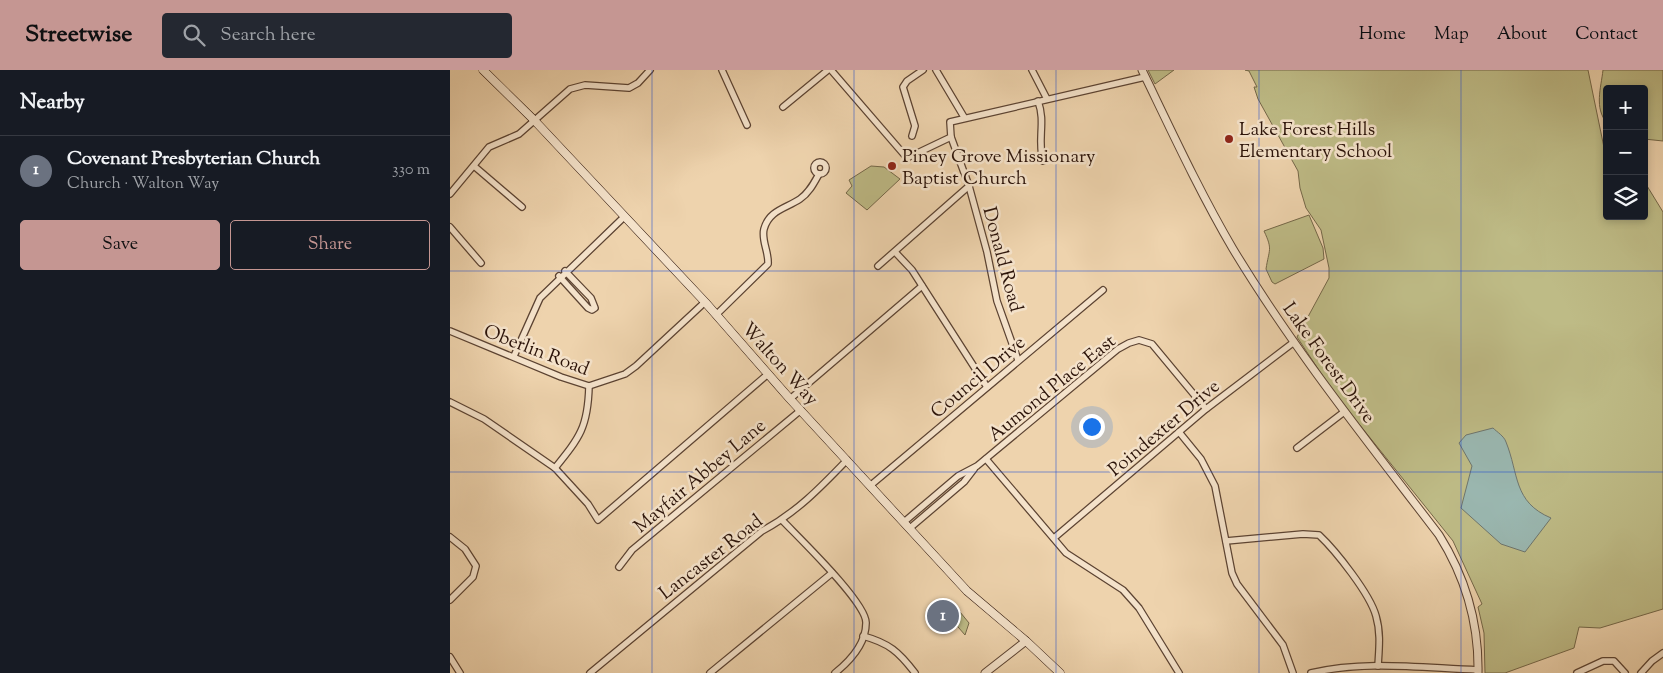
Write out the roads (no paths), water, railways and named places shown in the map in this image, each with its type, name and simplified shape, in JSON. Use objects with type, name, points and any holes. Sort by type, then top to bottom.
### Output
[{"type":"main road","name":"Walton Way","points":[[487,72],[705,302],[790,399],[967,591],[1026,640],[1060,673]]},
{"type":"street","points":[[450,194],[489,147],[519,134],[570,89],[585,85],[629,88],[638,83],[650,70]]},
{"type":"street","points":[[731,70],[723,72],[747,125]]},
{"type":"street","points":[[782,107],[830,70],[907,158],[952,137],[950,122],[964,117],[1047,99],[1143,73]]},
{"type":"street","points":[[912,136],[916,126],[903,87],[907,81],[923,70]]},
{"type":"street","points":[[936,70],[964,117]]},
{"type":"street","points":[[1032,70],[1047,99]]},
{"type":"street","name":"Lake Forest Drive","points":[[1143,73],[1214,216],[1294,342],[1344,412],[1439,535],[1453,557],[1470,602],[1475,630],[1478,671]]},
{"type":"street","points":[[1038,101],[1043,121],[1039,142],[1043,162]]},
{"type":"street","name":"Donald Road","points":[[952,137],[969,186],[988,252],[997,302],[1018,360]]},
{"type":"street","points":[[474,166],[522,207]]},
{"type":"street","points":[[716,314],[768,264],[763,237],[764,228],[771,216],[803,197],[819,174]]},
{"type":"street","points":[[878,266],[969,186]]},
{"type":"street","points":[[514,356],[540,298],[565,271],[624,217]]},
{"type":"street","points":[[450,227],[481,263]]},
{"type":"street","points":[[895,252],[912,270],[987,387]]},
{"type":"street","points":[[560,276],[588,308],[592,310],[595,308],[591,298],[565,271]]},
{"type":"street","points":[[790,399],[922,286]]},
{"type":"street","name":"Council Drive","points":[[870,485],[1103,290]]},
{"type":"street","name":"Oberlin Road","points":[[450,331],[561,377],[589,386],[625,374],[705,302]]},
{"type":"street","name":"Aumond Place East","points":[[907,525],[958,476],[986,459],[1102,361],[1129,343],[1139,340],[1152,344],[1206,408]]},
{"type":"street","name":"Poindexter Drive","points":[[1054,538],[1206,408],[1294,342]]},
{"type":"street","points":[[450,402],[484,420],[556,468],[588,504],[598,520],[768,374]]},
{"type":"street","points":[[556,468],[579,436],[586,421],[589,386]]},
{"type":"street","name":"Mayfair Abbey Lane","points":[[619,566],[632,550],[801,410]]},
{"type":"street","points":[[1297,448],[1344,412]]},
{"type":"street","points":[[1179,432],[1211,474],[1216,486],[1226,541],[1237,584],[1283,644],[1293,673]]},
{"type":"street","points":[[986,459],[1066,553],[1123,590],[1139,608],[1179,673]]},
{"type":"street","name":"Lancaster Road","points":[[590,673],[762,531],[782,520],[813,496],[847,460]]},
{"type":"street","points":[[782,520],[832,573],[863,610],[867,622],[863,636],[850,660],[835,673]]},
{"type":"street","points":[[1226,541],[1303,534],[1319,535],[1353,577],[1376,615],[1380,638],[1378,666]]},
{"type":"street","points":[[450,536],[465,549],[476,566],[473,577],[450,600]]},
{"type":"street","points":[[710,673],[832,573]]},
{"type":"street","points":[[863,636],[877,640],[898,652],[915,673]]},
{"type":"street","points":[[985,673],[1026,640]]},
{"type":"street","points":[[1641,673],[1663,653]]},
{"type":"street","points":[[450,657],[460,673]]},
{"type":"street","points":[[1577,673],[1603,661],[1614,661],[1625,673]]},
{"type":"street","points":[[1311,673],[1338,668],[1378,666],[1478,671]]},
{"type":"water","points":[[1493,428],[1505,440],[1523,495],[1530,504],[1551,518],[1525,552],[1501,544],[1461,508],[1472,466],[1459,443],[1466,435]]},
{"type":"place","name":"Lake Forest Hills Elementary School","points":[[1229,139]]},
{"type":"place","name":"Piney Grove Missionary Baptist Church","points":[[892,166]]},
{"type":"place","name":"Covenant Presbyterian Church","points":[[943,616]]}]
